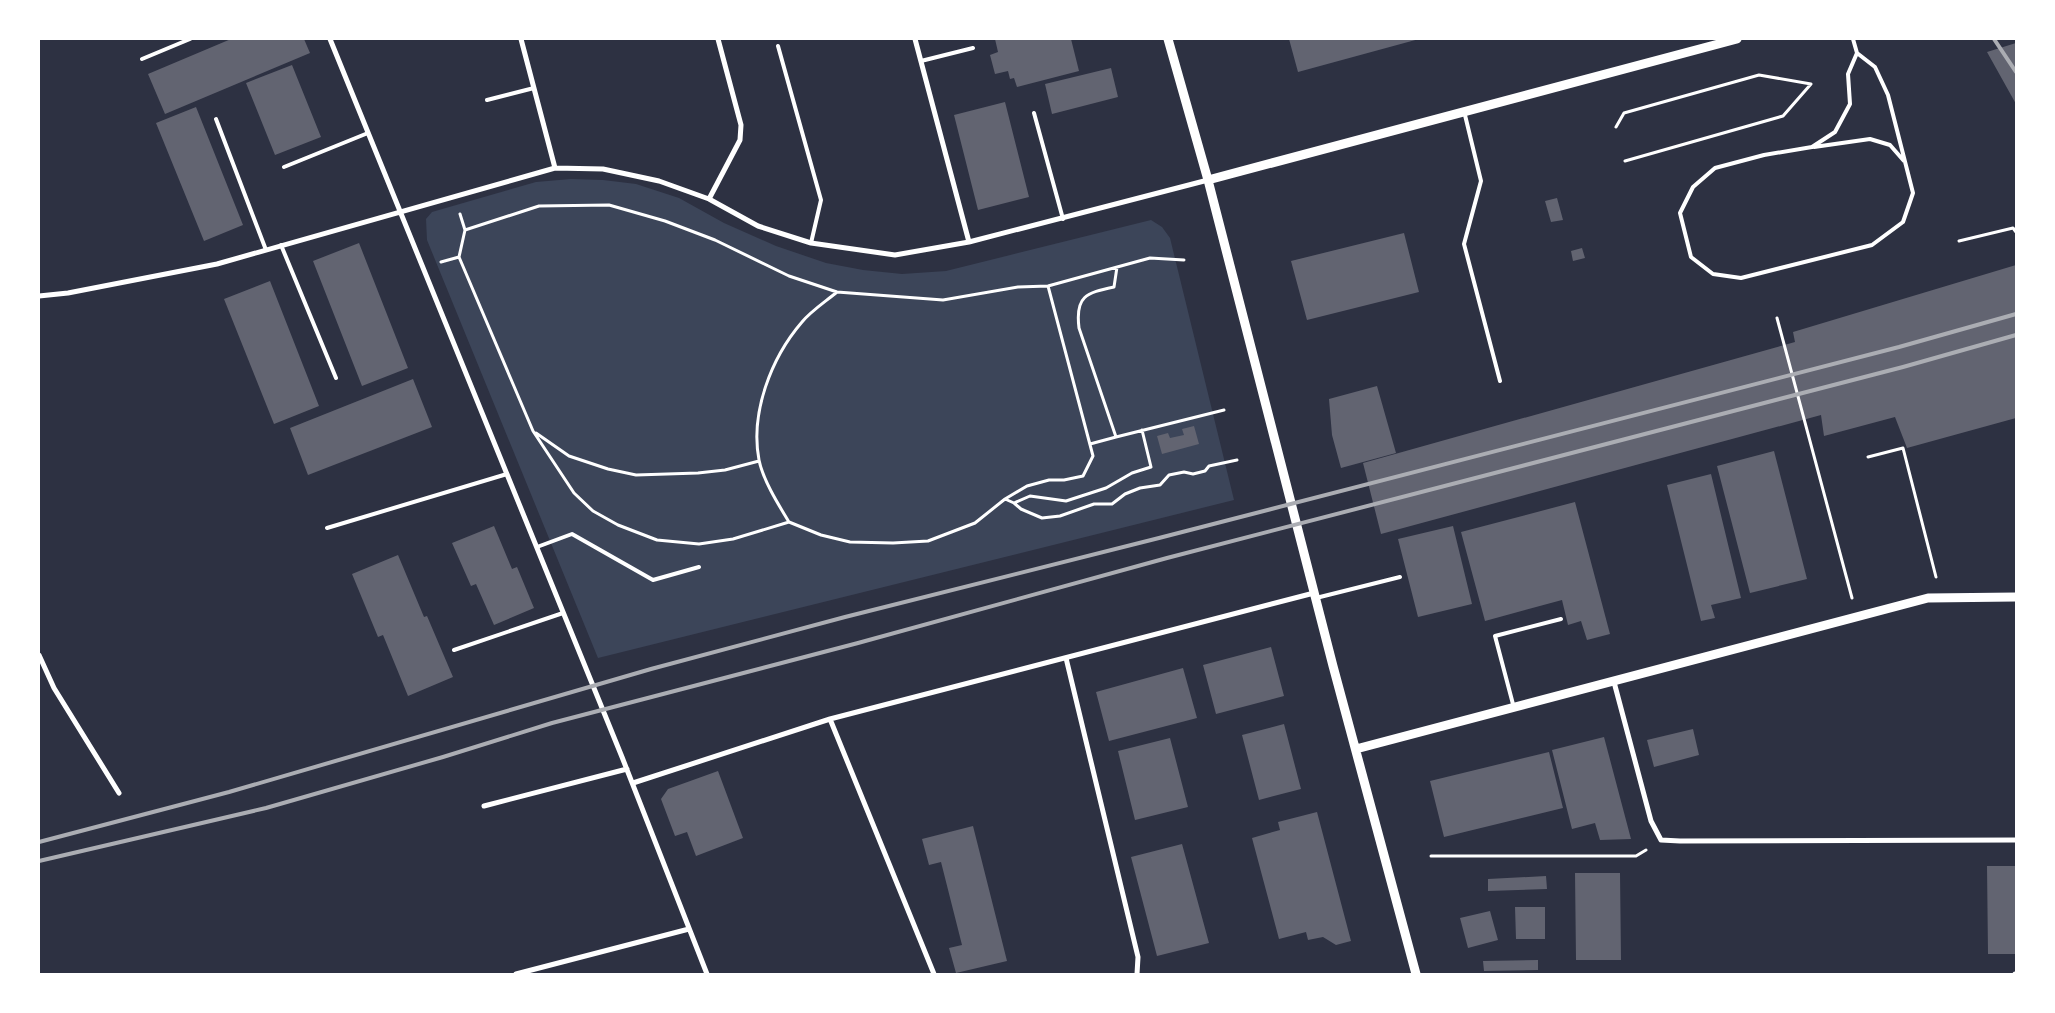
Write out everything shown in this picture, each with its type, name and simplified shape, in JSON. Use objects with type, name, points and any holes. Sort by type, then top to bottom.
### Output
[{"type":"street","points":[[330,39],[633,783],[707,974]]},
{"type":"street","points":[[521,39],[555,168]]},
{"type":"street","points":[[708,199],[740,140],[741,125],[718,39]]},
{"type":"street","points":[[915,39],[969,242]]},
{"type":"street","points":[[1168,39],[1208,180],[1307,567],[1416,974]]},
{"type":"street","points":[[39,296],[68,293],[217,264],[555,168],[603,169],[659,181],[708,199],[758,226],[811,243],[895,255],[969,242],[1063,219],[1737,39]]},
{"type":"street","points":[[633,783],[830,720],[1315,595]]},
{"type":"street","points":[[1356,749],[1928,598],[2016,597]]},
{"type":"street","points":[[39,655],[54,688],[119,793]]},
{"type":"street","points":[[1066,658],[1138,957],[1137,974]]},
{"type":"street","points":[[1614,682],[1651,821],[1660,840],[2016,840]]},
{"type":"street","points":[[830,720],[934,974]]},
{"type":"street","points":[[484,806],[627,769]]},
{"type":"street","points":[[516,974],[689,929]]},
{"type":"lane","points":[[142,59],[190,39]]},
{"type":"lane","points":[[1853,39],[1857,54],[1874,67],[1888,95],[1913,193],[1903,222],[1872,245],[1741,278],[1713,274],[1691,256],[1680,213],[1692,187],[1715,168],[1764,155],[1870,139],[1890,145],[1905,162]]},
{"type":"lane","points":[[778,46],[822,200],[811,243]]},
{"type":"lane","points":[[921,61],[972,48]]},
{"type":"lane","points":[[1812,147],[1835,132],[1850,104],[1848,74],[1857,54]]},
{"type":"lane","points":[[487,100],[534,88]]},
{"type":"lane","points":[[1464,111],[1481,181],[1464,244],[1500,381]]},
{"type":"lane","points":[[1034,112],[1063,219]]},
{"type":"lane","points":[[216,119],[266,250]]},
{"type":"lane","points":[[284,167],[368,133]]},
{"type":"lane","points":[[281,245],[336,378]]},
{"type":"lane","points":[[327,528],[508,474]]},
{"type":"lane","points":[[537,547],[572,534],[653,580],[699,567]]},
{"type":"lane","points":[[1315,595],[1400,577]]},
{"type":"lane","points":[[454,650],[563,613]]},
{"type":"lane","points":[[1514,708],[1495,636],[1561,619]]},
{"type":"path","points":[[1616,127],[1624,113],[1759,75],[1811,84],[1783,116],[1625,161]]},
{"type":"path","points":[[789,522],[733,539],[699,544],[657,540],[618,525],[593,511],[574,493],[533,431],[459,256],[464,230],[539,206],[609,205],[665,221],[715,240],[789,276],[837,292],[944,300],[1018,287],[1048,286],[1150,258],[1184,260]]},
{"type":"path","points":[[1959,241],[2013,228],[2016,232]]},
{"type":"path","points":[[1116,267],[1114,287],[1092,292],[1086,296],[1080,303],[1077,314],[1079,328],[1116,437]]},
{"type":"path","points":[[837,292],[803,320],[784,346],[772,371],[760,408],[757,438],[759,461],[776,500],[789,522],[821,535],[850,542],[893,543],[928,540],[975,524],[1005,499],[1027,486],[1049,480],[1064,480],[1083,476],[1093,456],[1048,286]]},
{"type":"path","points":[[1776,318],[1852,599]]},
{"type":"path","points":[[1090,444],[1224,410]]},
{"type":"path","points":[[1014,503],[1030,496],[1066,501],[1106,488],[1132,473],[1151,467],[1142,430]]},
{"type":"path","points":[[533,431],[569,456],[608,469],[636,475],[725,470],[759,461]]},
{"type":"path","points":[[1868,456],[1902,448],[1937,580]]},
{"type":"path","points":[[1005,499],[1021,509],[1042,518],[1060,516],[1094,504],[1112,504],[1125,494],[1140,488],[1160,485],[1169,476],[1184,472],[1193,474],[1205,471],[1209,466],[1237,460]]},
{"type":"path","points":[[1431,856],[1636,856],[1660,840]]},
{"type":"shaded area","points":[[571,179],[636,184],[679,198],[724,223],[776,246],[826,263],[863,270],[902,274],[946,271],[1151,220],[1162,227],[1170,238],[1234,500],[598,658],[427,240],[426,219],[432,212],[536,182]]},
{"type":"building","points":[[231,39],[304,39],[310,53],[165,114],[148,74]]},
{"type":"building","points":[[995,39],[1071,39],[1079,71],[1017,87],[1014,78],[1010,79],[1008,71],[995,74],[990,55],[998,52]]},
{"type":"building","points":[[1289,39],[1419,39],[1298,72]]},
{"type":"building","points":[[2016,43],[2016,104],[1987,52]]},
{"type":"building","points":[[292,65],[321,137],[275,155],[246,83]]},
{"type":"building","points":[[1111,68],[1118,97],[1052,114],[1045,84]]},
{"type":"building","points":[[1005,102],[1029,197],[978,210],[954,115]]},
{"type":"building","points":[[196,107],[243,225],[204,241],[156,123]]},
{"type":"building","points":[[1557,198],[1563,220],[1551,222],[1545,201]]},
{"type":"building","points":[[1404,233],[1419,292],[1307,320],[1291,261]]},
{"type":"building","points":[[359,243],[408,368],[362,386],[313,261]]},
{"type":"building","points":[[1582,248],[1585,258],[1573,261],[1571,251]]},
{"type":"building","points":[[2016,265],[2016,418],[1907,448],[1895,417],[1824,436],[1821,415],[1381,534],[1363,463],[1795,342],[1793,332]]},
{"type":"building","points":[[270,281],[319,406],[274,424],[224,299]]},
{"type":"building","points":[[413,379],[432,427],[308,475],[290,428]]},
{"type":"building","points":[[1377,386],[1396,453],[1341,468],[1332,435],[1329,399]]},
{"type":"building","points":[[1194,426],[1199,444],[1162,454],[1157,436],[1168,433],[1170,438],[1184,435],[1182,429]]},
{"type":"building","points":[[1774,451],[1807,579],[1750,593],[1717,466]]},
{"type":"building","points":[[1711,474],[1741,598],[1711,605],[1715,618],[1701,621],[1667,485]]},
{"type":"building","points":[[1575,502],[1610,634],[1587,640],[1581,621],[1568,625],[1562,600],[1485,621],[1461,532]]},
{"type":"building","points":[[494,526],[512,569],[517,567],[534,608],[494,625],[476,584],[471,586],[452,543]]},
{"type":"building","points":[[1453,526],[1472,604],[1418,617],[1398,539]]},
{"type":"building","points":[[398,555],[424,617],[427,616],[453,677],[408,696],[383,635],[378,637],[352,574]]},
{"type":"building","points":[[1271,647],[1284,696],[1216,714],[1203,665]]},
{"type":"building","points":[[1183,668],[1197,718],[1109,741],[1096,692]]},
{"type":"building","points":[[1284,724],[1301,789],[1259,800],[1242,735]]},
{"type":"building","points":[[1693,729],[1699,755],[1654,767],[1647,740]]},
{"type":"building","points":[[1604,737],[1631,839],[1600,840],[1595,823],[1572,829],[1552,750]]},
{"type":"building","points":[[1170,738],[1188,807],[1135,820],[1118,751]]},
{"type":"building","points":[[1549,752],[1563,808],[1444,837],[1430,781]]},
{"type":"building","points":[[718,771],[743,838],[696,856],[687,832],[675,836],[661,799],[668,789]]},
{"type":"building","points":[[1317,812],[1351,941],[1336,945],[1323,937],[1308,940],[1306,932],[1279,939],[1252,838],[1280,830],[1278,822]]},
{"type":"building","points":[[973,826],[1007,961],[956,973],[949,948],[962,945],[941,862],[929,865],[922,839]]},
{"type":"building","points":[[1182,844],[1209,943],[1157,956],[1131,857]]},
{"type":"building","points":[[1987,866],[2016,866],[2016,954],[1988,954]]},
{"type":"building","points":[[1575,873],[1620,873],[1621,960],[1576,960]]},
{"type":"building","points":[[1546,876],[1547,889],[1488,891],[1488,879]]},
{"type":"building","points":[[1515,907],[1545,907],[1545,939],[1516,939]]},
{"type":"building","points":[[1490,911],[1498,940],[1468,948],[1460,918]]},
{"type":"building","points":[[1538,960],[1538,970],[1484,971],[1483,961]]},
{"type":"railway","points":[[1994,39],[2016,72]]},
{"type":"railway","points":[[39,842],[229,792],[651,669],[845,617],[1899,347],[2016,314]]},
{"type":"railway","points":[[39,861],[266,808],[443,757],[552,723],[858,643],[1167,558],[1903,367],[2016,335]]}]
